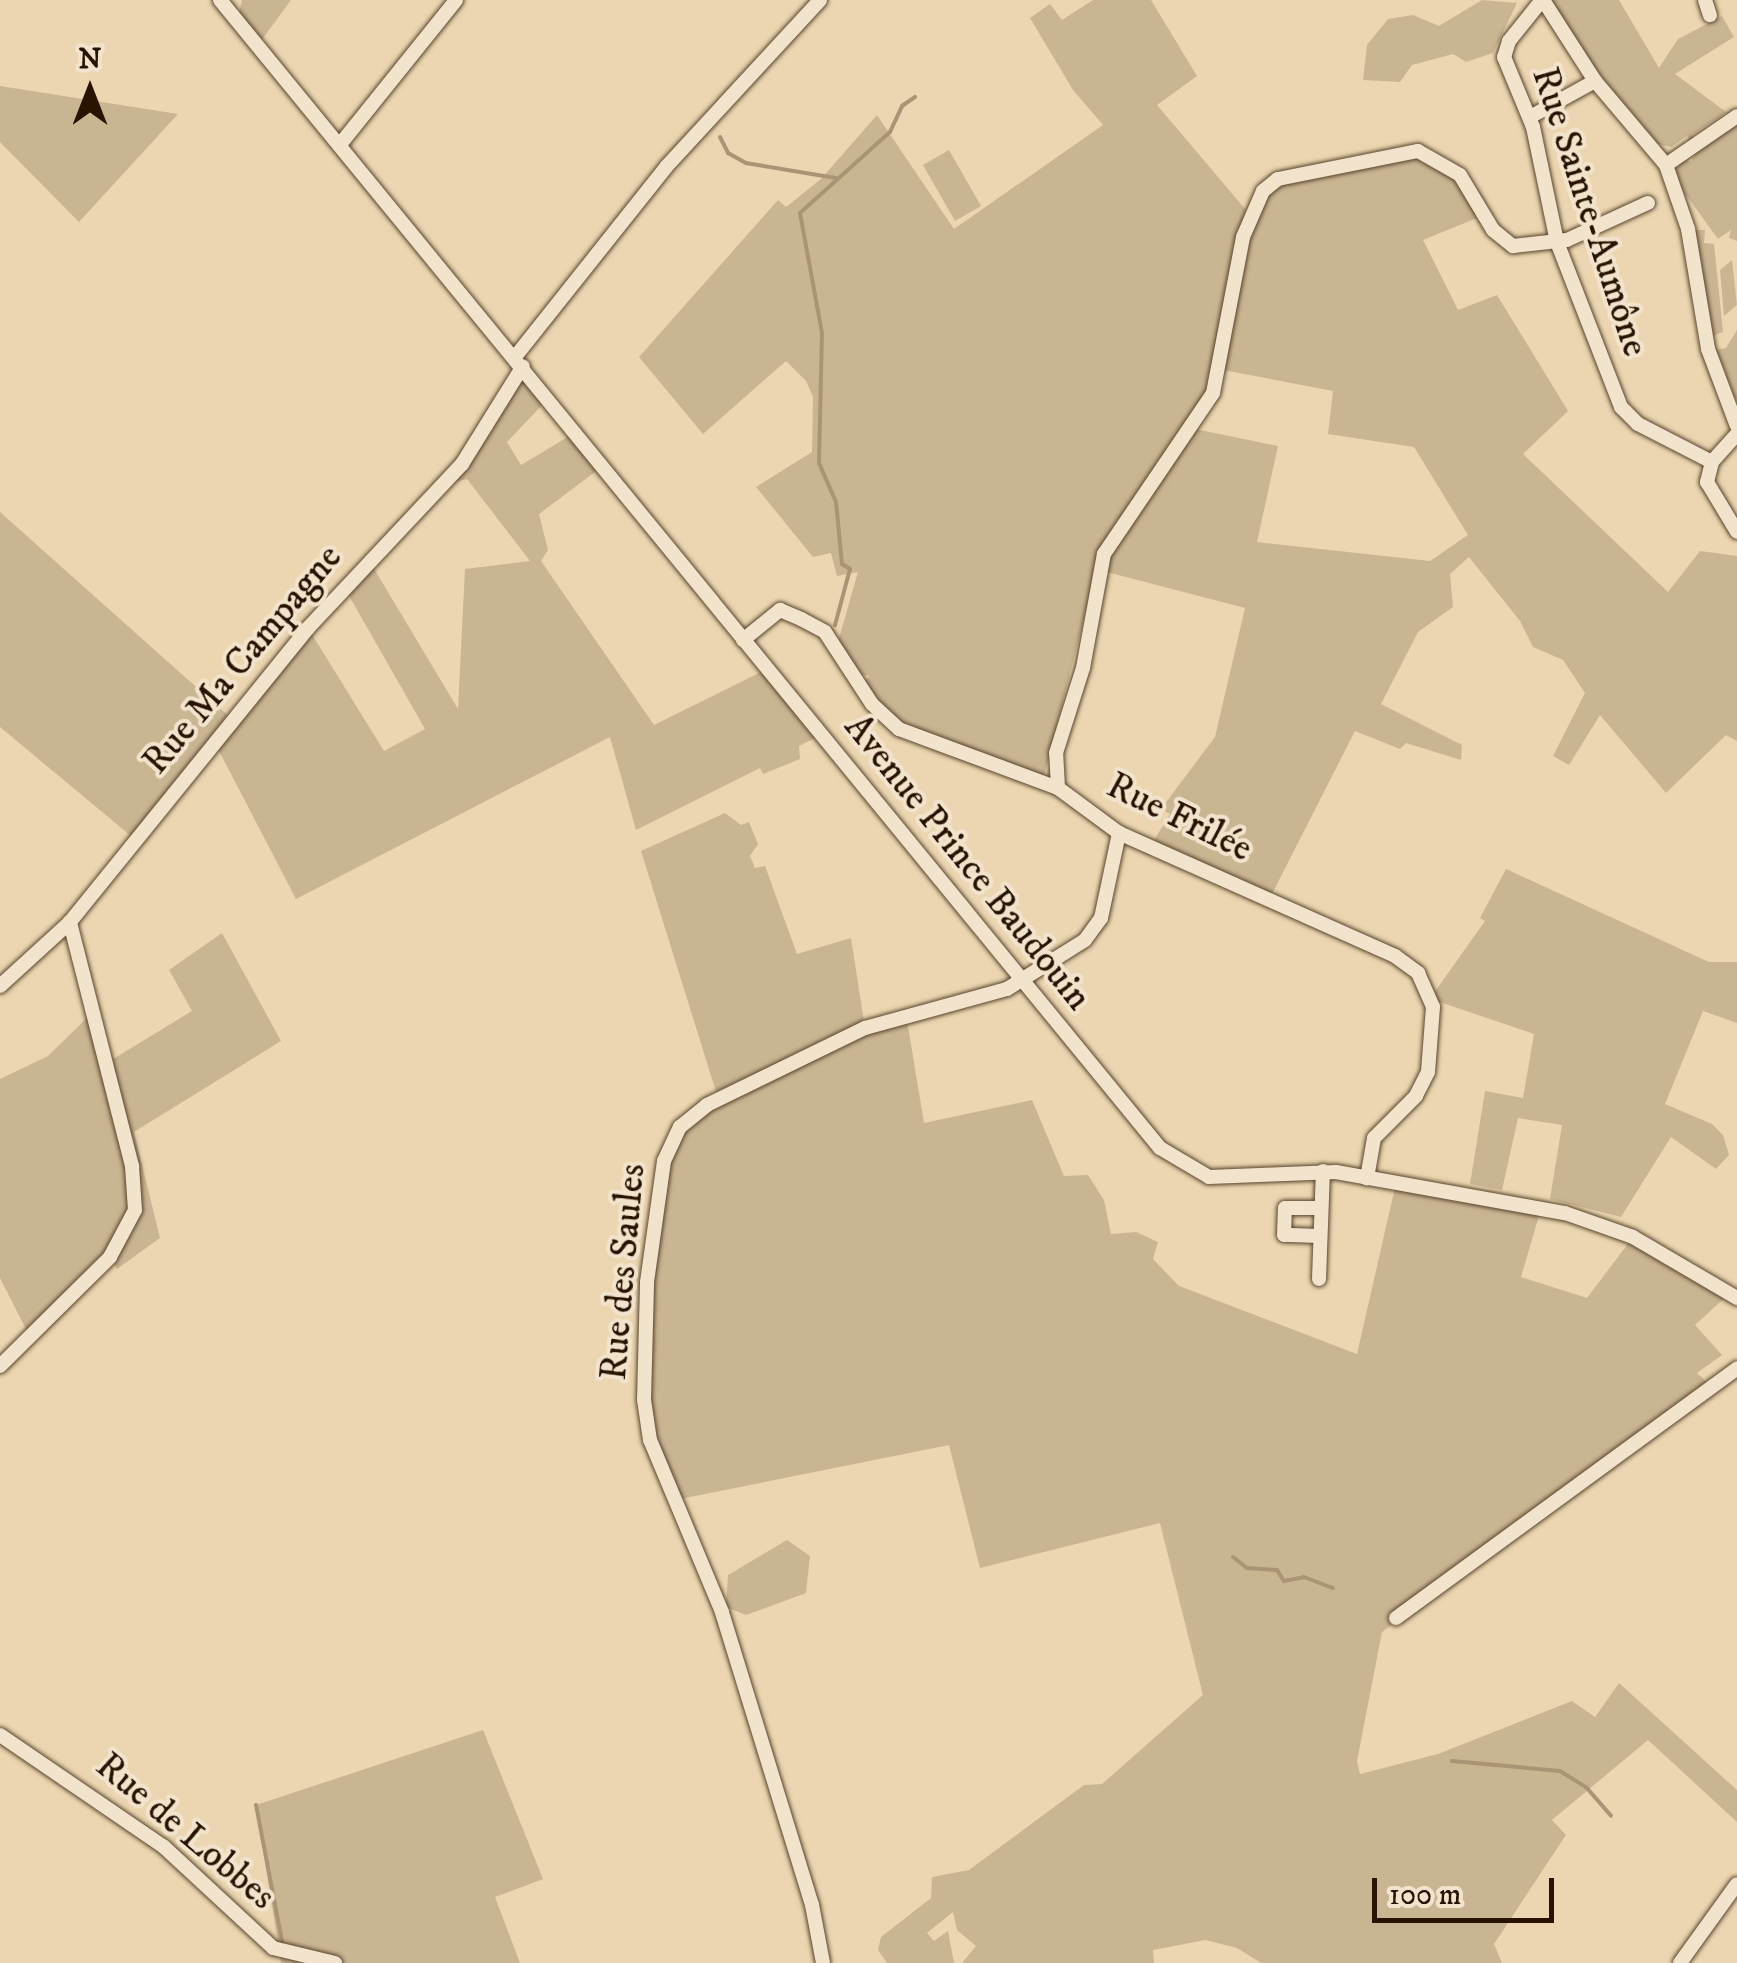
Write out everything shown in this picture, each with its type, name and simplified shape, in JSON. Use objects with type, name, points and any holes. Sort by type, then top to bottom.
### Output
[{"type":"street","name":"Avenue Prince Baudouin","points":[[220,0],[342,142],[742,640],[1149,1137],[1190,1170],[1218,1178],[1323,1171],[1601,1224],[1737,1298]]},
{"type":"street","points":[[342,142],[456,0]]},
{"type":"street","name":"Rue Ma Campagne","points":[[0,986],[70,922],[320,614],[462,464],[519,362],[644,193],[820,0]]},
{"type":"street","points":[[1543,0],[1595,80],[1666,166],[1688,229],[1708,349],[1737,426]]},
{"type":"street","name":"Rue Sainte-Aumône","points":[[1543,0],[1505,50],[1530,118],[1556,242],[1621,407],[1638,424],[1712,462]]},
{"type":"street","points":[[1530,118],[1595,80]]},
{"type":"street","points":[[1666,166],[1737,116]]},
{"type":"street","points":[[1058,788],[1056,753],[1083,668],[1104,554],[1213,393],[1243,236],[1263,191],[1278,179],[1418,151],[1460,175],[1503,243],[1556,242],[1648,203]]},
{"type":"street","points":[[1737,434],[1712,462],[1708,490],[1737,532]]},
{"type":"street","name":"Rue Frilée","points":[[742,640],[780,610],[802,620],[825,632],[872,704],[899,729],[1058,788],[1119,833],[1395,956],[1425,982],[1434,1028],[1428,1072],[1416,1096],[1374,1138],[1367,1178]]},
{"type":"street","name":"Rue des Saules","points":[[823,1963],[812,1905],[724,1618],[650,1440],[644,1400],[647,1282],[657,1190],[670,1143],[707,1105],[865,1028],[930,1016],[1020,980],[1095,932],[1119,833]]},
{"type":"street","points":[[0,1366],[110,1257],[136,1210],[132,1166],[70,922]]},
{"type":"street","points":[[1319,1279],[1323,1171]]},
{"type":"street","points":[[1319,1236],[1284,1236],[1286,1208],[1320,1208]]},
{"type":"street","points":[[1396,1618],[1737,1368]]},
{"type":"street","name":"Rue de Lobbes","points":[[0,1734],[163,1846],[273,1948],[335,1963]]},
{"type":"street","points":[[1680,1963],[1737,1884]]},
{"type":"shaded area","points":[[242,0],[291,0],[261,41],[239,14]]},
{"type":"shaded area","points":[[1093,0],[1151,0],[1197,76],[1157,105],[1246,210],[1209,393],[1103,543],[1044,776],[905,726],[885,712],[864,681],[870,676],[859,674],[838,642],[858,572],[837,576],[831,553],[813,557],[756,487],[812,452],[813,397],[806,381],[786,361],[703,434],[639,357],[778,200],[786,207],[821,179],[877,115],[954,229],[1103,125],[1073,90],[1030,18],[1050,4],[1062,20]]},
{"type":"shaded area","points":[[1482,0],[1517,3],[1493,53],[1466,62],[1453,54],[1412,65],[1400,82],[1363,80],[1367,45],[1388,19],[1413,15],[1439,26]]},
{"type":"shaded area","points":[[1549,0],[1619,0],[1659,68],[1678,39],[1722,16],[1734,37],[1675,74],[1726,112],[1692,135],[1700,147],[1737,123],[1737,241],[1729,238],[1731,230],[1718,239],[1673,177],[1682,159],[1691,162],[1697,151],[1687,136],[1671,147],[1658,144],[1592,65]]},
{"type":"shaded area","points":[[0,86],[178,114],[79,222],[0,142]]},
{"type":"shaded area","points":[[949,150],[981,206],[955,221],[923,165]]},
{"type":"shaded area","points":[[1417,158],[1456,176],[1477,218],[1423,240],[1458,310],[1497,295],[1568,411],[1523,454],[1668,592],[1700,551],[1737,556],[1737,741],[1726,735],[1666,793],[1600,715],[1569,765],[1553,756],[1585,693],[1563,660],[1533,647],[1520,621],[1469,557],[1450,574],[1453,607],[1418,632],[1381,704],[1462,745],[1461,760],[1406,743],[1400,749],[1355,731],[1272,894],[1153,842],[1170,814],[1161,809],[1215,737],[1245,608],[1103,571],[1108,551],[1195,429],[1278,446],[1257,542],[1430,561],[1468,535],[1414,447],[1328,434],[1333,391],[1223,370],[1250,221],[1276,185]]},
{"type":"shaded area","points":[[1695,230],[1705,230],[1704,243],[1714,244],[1723,332],[1712,336]]},
{"type":"shaded area","points":[[1732,260],[1737,305],[1724,316],[1720,270]]},
{"type":"shaded area","points":[[1737,330],[1737,403],[1716,350],[1726,348]]},
{"type":"shaded area","points":[[523,366],[546,401],[507,442],[521,465],[576,432],[599,462],[595,472],[539,514],[548,550],[541,561],[654,725],[767,669],[821,735],[799,746],[800,759],[763,774],[760,768],[636,830],[610,737],[296,899],[218,749],[137,841],[0,727],[0,512],[232,719],[308,628],[384,751],[425,729],[344,587],[373,567],[458,709],[465,569],[530,561],[467,479],[443,485]]},
{"type":"shaded area","points":[[725,813],[741,825],[749,822],[758,844],[750,856],[755,868],[765,866],[797,954],[851,938],[865,1028],[907,1020],[924,1123],[1032,1100],[1064,1176],[1088,1175],[1104,1200],[1111,1234],[1136,1232],[1158,1242],[1153,1259],[1179,1286],[1357,1354],[1396,1183],[1541,1209],[1521,1277],[1587,1298],[1633,1237],[1729,1294],[1695,1325],[1722,1355],[1697,1373],[1712,1387],[1382,1632],[1357,1761],[1360,1774],[1438,1754],[1572,1701],[1595,1717],[1619,1683],[1737,1790],[1737,1822],[1648,1740],[1552,1820],[1566,1835],[1494,1944],[1502,1963],[1261,1963],[1237,1948],[1205,1940],[1153,1950],[1154,1963],[962,1963],[976,1946],[957,1930],[953,1912],[927,1933],[934,1941],[948,1931],[954,1963],[887,1963],[878,1950],[881,1937],[931,1898],[932,1877],[969,1870],[1084,1785],[1102,1784],[1203,1695],[1160,1523],[980,1568],[949,1445],[675,1500],[650,1440],[647,1282],[670,1143],[718,1098],[641,851]]},
{"type":"shaded area","points":[[1506,869],[1709,962],[1737,962],[1737,1023],[1703,1011],[1665,1104],[1712,1124],[1723,1135],[1729,1155],[1716,1169],[1671,1137],[1621,1217],[1550,1199],[1562,1125],[1518,1118],[1502,1190],[1470,1184],[1485,1091],[1523,1098],[1534,1034],[1434,1000],[1434,993],[1485,921],[1480,918]]},
{"type":"shaded area","points":[[222,933],[281,1041],[134,1132],[160,1238],[117,1269],[110,1258],[30,1337],[0,1278],[0,1079],[48,1056],[91,1014],[105,1064],[192,1011],[169,970]]},
{"type":"shaded area","points":[[787,1540],[810,1556],[806,1593],[746,1615],[726,1607],[728,1575]]},
{"type":"shaded area","points":[[483,1730],[543,1879],[495,1897],[520,1963],[281,1963],[256,1805]]},
{"type":"waterway","points":[[835,625],[850,569],[842,564],[836,502],[819,463],[822,333],[800,213],[890,132],[902,106],[915,97]]},
{"type":"waterway","points":[[720,137],[728,153],[746,163],[836,178]]},
{"type":"waterway","points":[[1233,1557],[1247,1568],[1277,1570],[1284,1581],[1304,1577],[1333,1588]]},
{"type":"waterway","points":[[1452,1761],[1560,1771],[1586,1787],[1611,1816]]},
{"type":"waterway","points":[[256,1805],[283,1947]]}]
